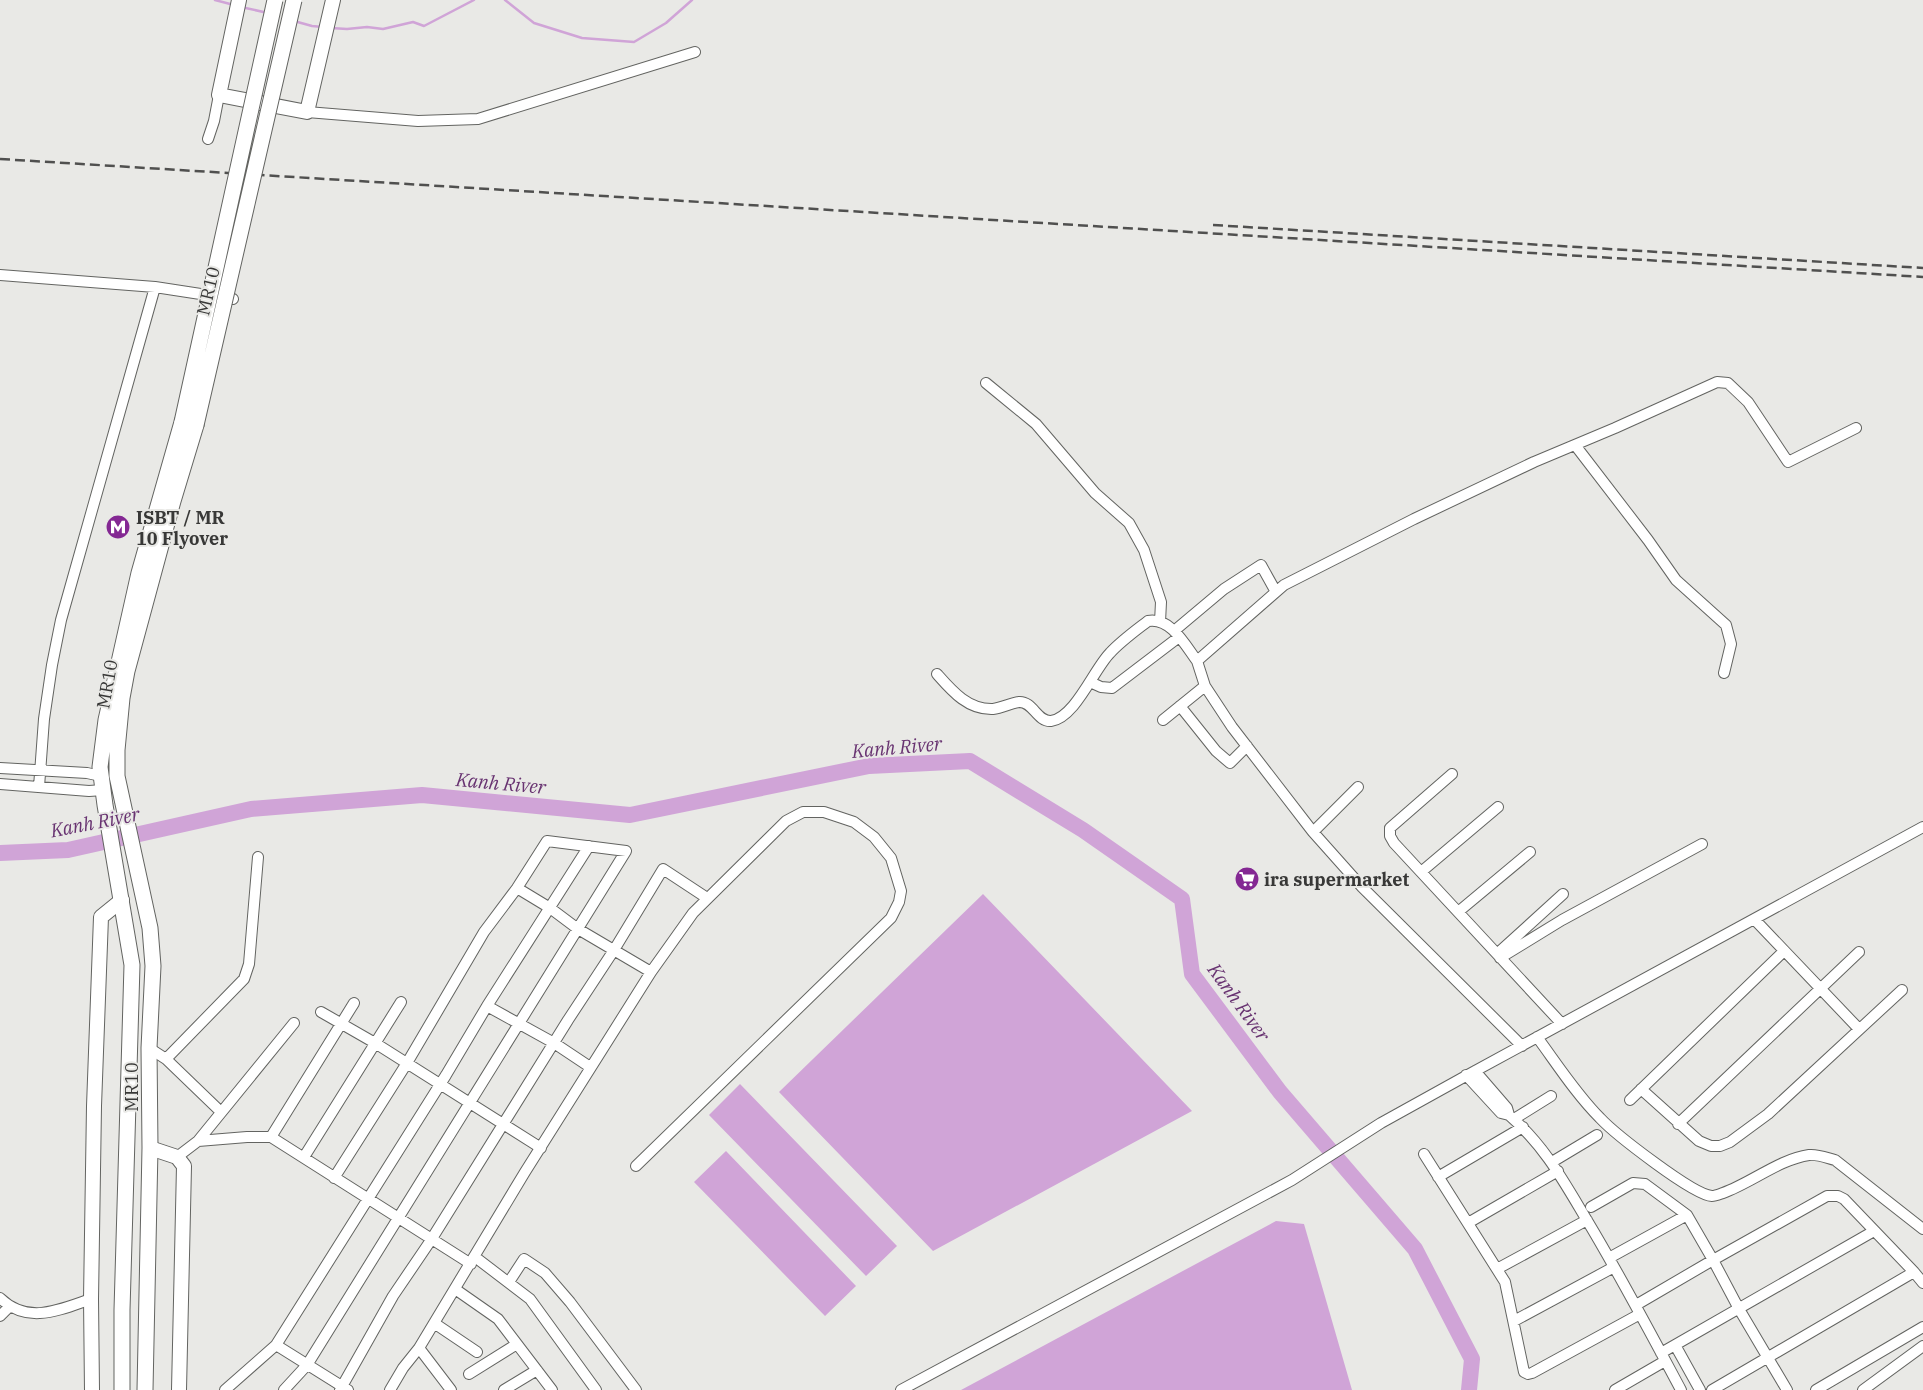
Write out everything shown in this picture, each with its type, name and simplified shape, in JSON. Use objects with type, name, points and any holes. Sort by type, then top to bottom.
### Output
[{"type":"main road","name":"MR10","points":[[145,1390],[150,1148],[149,1048],[153,966],[150,928],[117,776],[116,750],[125,680],[173,501],[275,0]]},
{"type":"main road","name":"MR10","points":[[122,1390],[122,1310],[132,965],[100,767],[106,720],[137,582],[189,423],[294,0]]},
{"type":"street","points":[[208,139],[214,121],[239,3]]},
{"type":"street","points":[[307,112],[332,6]]},
{"type":"street","points":[[219,94],[307,112],[418,122],[478,119],[695,52]]},
{"type":"street","points":[[0,275],[154,287],[233,299]]},
{"type":"street","points":[[39,787],[44,719],[61,620],[154,287]]},
{"type":"street","points":[[1197,661],[1284,584],[1534,462],[1717,382],[1728,383],[1748,402],[1788,462],[1856,428]]},
{"type":"street","points":[[986,383],[1036,424],[1095,493],[1129,523],[1144,550],[1161,602],[1160,622]]},
{"type":"street","points":[[1575,445],[1648,540],[1676,580],[1726,625],[1731,644],[1724,673]]},
{"type":"street","points":[[1090,682],[1101,687],[1112,688],[1177,634],[1224,589],[1261,566],[1264,568],[1276,592]]},
{"type":"street","points":[[937,674],[952,692],[974,706],[993,709],[1019,702],[1026,703],[1044,720],[1054,720],[1067,712],[1110,652],[1148,620],[1155,619],[1160,622],[1177,634],[1197,661],[1206,686],[1232,727],[1313,832],[1362,887],[1522,1046]]},
{"type":"street","points":[[1163,720],[1206,686]]},
{"type":"street","points":[[1180,706],[1216,751],[1230,763],[1248,746]]},
{"type":"street","points":[[0,768],[40,770],[102,783]]},
{"type":"street","points":[[1452,774],[1390,828],[1390,836],[1394,843],[1562,1024]]},
{"type":"street","points":[[0,784],[39,787],[102,783]]},
{"type":"street","points":[[1313,832],[1358,787]]},
{"type":"street","points":[[1421,872],[1498,807]]},
{"type":"street","points":[[396,1387],[403,1368],[419,1348],[590,1067],[651,972],[693,912],[786,821],[803,812],[824,812],[854,822],[874,838],[891,858],[901,891],[900,902],[891,918],[636,1166]]},
{"type":"street","points":[[901,1390],[1292,1180],[1381,1123],[1923,827]]},
{"type":"street","points":[[284,1390],[307,1365],[626,851],[546,841],[516,888],[484,932],[407,1063],[334,1178]]},
{"type":"street","points":[[1499,956],[1702,844]]},
{"type":"street","points":[[225,1390],[276,1345],[589,846]]},
{"type":"street","points":[[1458,912],[1530,852]]},
{"type":"street","points":[[166,1059],[231,993],[247,973],[250,964],[258,857]]},
{"type":"street","points":[[276,1345],[343,1389],[393,1296],[431,1240],[663,869],[707,898]]},
{"type":"street","points":[[516,888],[550,908],[578,929],[651,972]]},
{"type":"street","points":[[1499,956],[1562,894]]},
{"type":"street","points":[[92,1390],[91,1299],[94,1106],[101,917],[122,900]]},
{"type":"street","points":[[1755,920],[1858,1029]]},
{"type":"street","points":[[1630,1100],[1784,951]]},
{"type":"street","points":[[1678,1124],[1859,952]]},
{"type":"street","points":[[1641,1089],[1678,1124],[1699,1140],[1711,1146],[1720,1146],[1730,1142],[1768,1114],[1902,990]]},
{"type":"street","points":[[304,1157],[401,1002]]},
{"type":"street","points":[[271,1137],[354,1004]]},
{"type":"street","points":[[487,1006],[554,1043],[590,1067]]},
{"type":"street","points":[[321,1012],[375,1043],[541,1148]]},
{"type":"street","points":[[177,1157],[198,1140],[294,1023]]},
{"type":"street","points":[[1537,1038],[1600,1118],[1653,1161],[1695,1190],[1712,1196],[1742,1186],[1784,1163],[1809,1155],[1821,1156],[1835,1160],[1923,1229]]},
{"type":"street","points":[[149,1048],[166,1059],[221,1112]]},
{"type":"street","points":[[1471,1073],[1490,1095],[1507,1108],[1512,1117],[1558,1171],[1638,1310],[1681,1390]]},
{"type":"street","points":[[1512,1117],[1551,1096]]},
{"type":"street","points":[[1438,1177],[1523,1128]]},
{"type":"street","points":[[1552,1162],[1597,1135]]},
{"type":"street","points":[[198,1140],[271,1137],[431,1240],[509,1282],[530,1299],[590,1388]]},
{"type":"street","points":[[150,1148],[177,1157],[184,1166],[179,1390]]},
{"type":"street","points":[[1424,1154],[1507,1286],[1523,1368],[1524,1372],[1528,1374],[1638,1310],[1713,1260],[1826,1196],[1832,1195],[1844,1199],[1923,1283]]},
{"type":"street","points":[[1468,1223],[1558,1171]]},
{"type":"street","points":[[1591,1207],[1637,1182],[1652,1188],[1688,1215],[1739,1309],[1787,1390]]},
{"type":"street","points":[[1514,1321],[1688,1215]]},
{"type":"street","points":[[1497,1268],[1586,1220]]},
{"type":"street","points":[[1615,1390],[1663,1357],[1675,1345],[1874,1231]]},
{"type":"street","points":[[509,1282],[524,1259],[545,1273],[570,1302],[636,1390]]},
{"type":"street","points":[[1712,1390],[1914,1272]]},
{"type":"street","points":[[455,1289],[498,1319],[552,1390]]},
{"type":"street","points":[[0,1298],[19,1311],[30,1313],[46,1313],[91,1299]]},
{"type":"street","points":[[0,1316],[10,1306]]},
{"type":"street","points":[[434,1323],[476,1352]]},
{"type":"street","points":[[1816,1390],[1923,1327]]},
{"type":"street","points":[[469,1374],[517,1344]]},
{"type":"street","points":[[1675,1345],[1700,1390]]},
{"type":"street","points":[[1863,1390],[1923,1346]]},
{"type":"street","points":[[419,1348],[451,1390]]},
{"type":"street","points":[[504,1390],[537,1370]]},
{"type":"shaded area","points":[[983,894],[1192,1111],[933,1251],[779,1092]]},
{"type":"shaded area","points":[[740,1084],[897,1246],[866,1276],[709,1115]]},
{"type":"shaded area","points":[[726,1151],[856,1286],[825,1316],[694,1182]]},
{"type":"shaded area","points":[[1276,1221],[1304,1224],[1352,1390],[961,1390]]},
{"type":"waterway","points":[[215,0],[234,5]]},
{"type":"waterway","points":[[331,28],[367,27],[383,29],[413,22],[424,26],[474,0]]},
{"type":"waterway","points":[[505,0],[534,23],[582,38],[634,42],[666,23],[692,0]]},
{"type":"waterway","points":[[241,7],[268,13]]},
{"type":"waterway","points":[[294,21],[323,27]]},
{"type":"waterway","name":"Kanh River","points":[[0,853],[68,850],[251,809],[422,795],[630,815],[869,766],[970,761],[1083,830],[1182,899],[1192,974],[1280,1092],[1415,1249],[1472,1359],[1469,1390]]},
{"type":"railway","points":[[0,159],[1923,277]]},
{"type":"railway","points":[[1213,225],[1923,268]]},
{"type":"place","name":"ISBT / MR 10 Flyover","points":[[118,527]]},
{"type":"place","name":"ira supermarket","points":[[1247,879]]}]
